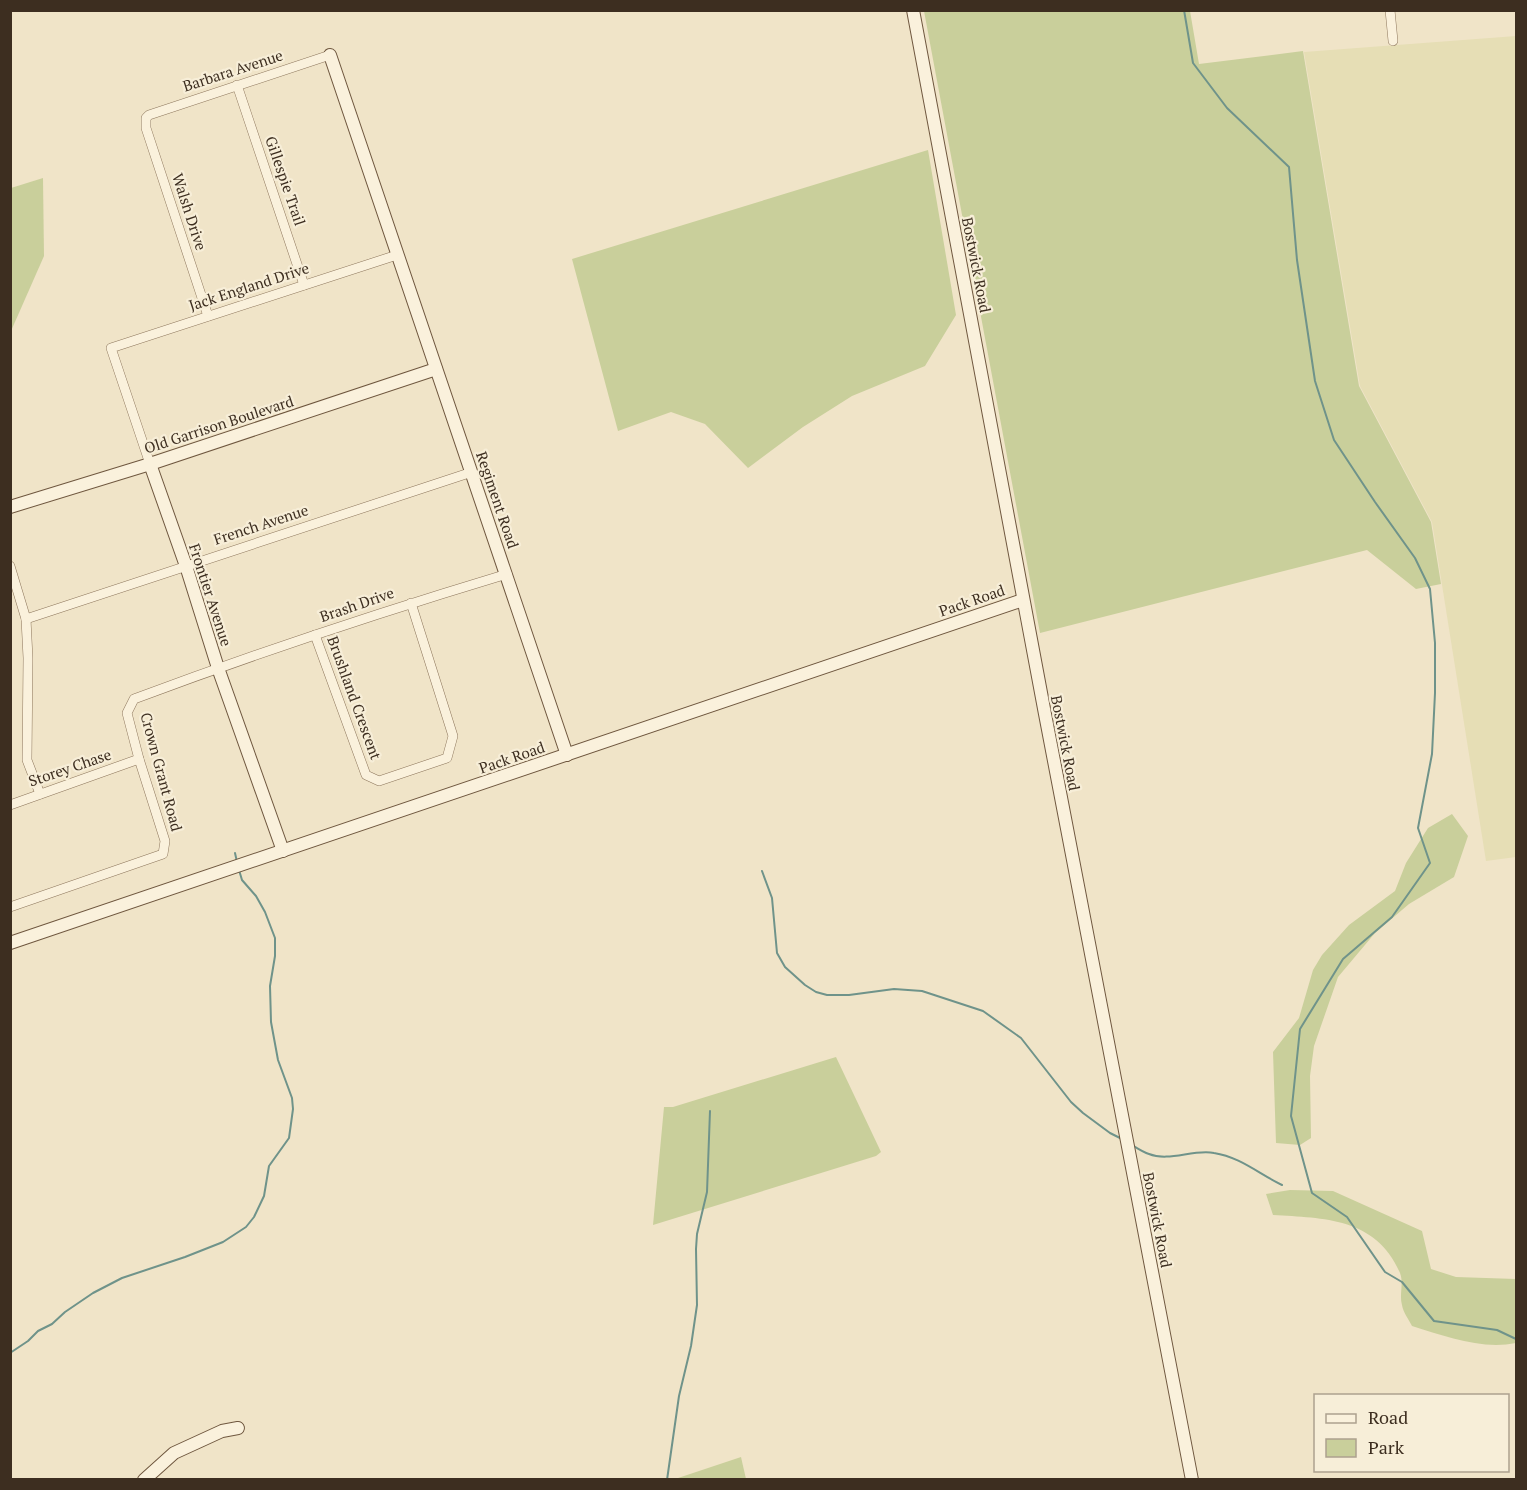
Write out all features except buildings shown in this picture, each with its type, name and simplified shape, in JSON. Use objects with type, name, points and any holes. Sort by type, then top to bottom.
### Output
[{"type":"street","name":"Bostwick Road","points":[[913,10],[1023,600],[1192,1479]]},
{"type":"street","points":[[1390,10],[1393,41]]},
{"type":"street","name":"Barbara Avenue","points":[[146,118],[149,115],[330,55]]},
{"type":"street","name":"Regiment Road","points":[[330,55],[567,755]]},
{"type":"street","name":"Gillespie Trail","points":[[237,86],[304,285]]},
{"type":"street","name":"Walsh Drive","points":[[146,118],[146,128],[208,316]]},
{"type":"street","name":"Jack England Drive","points":[[111,348],[397,255]]},
{"type":"street","name":"Frontier Avenue","points":[[111,348],[186,566],[218,668],[283,851]]},
{"type":"street","name":"Old Garrison Boulevard","points":[[10,507],[150,464],[436,369]]},
{"type":"street","name":"French Avenue","points":[[26,619],[472,472]]},
{"type":"street","points":[[10,566],[26,619],[27,760],[40,794]]},
{"type":"street","name":"Brash Drive","points":[[218,668],[411,603],[507,574]]},
{"type":"street","name":"Pack Road","points":[[10,943],[1023,600]]},
{"type":"street","name":"Brushland Crescent","points":[[315,635],[366,775],[379,781],[428,765],[447,758],[453,736],[411,603]]},
{"type":"street","name":"Crown Grant Road","points":[[10,908],[163,854],[165,841],[139,759],[128,713],[134,699],[218,668]]},
{"type":"street","name":"Storey Chase","points":[[10,805],[139,759]]},
{"type":"street","points":[[144,1479],[174,1452],[222,1431],[238,1428]]},
{"type":"shaded area","points":[[1516,36],[1516,857],[1486,861],[1432,522],[1360,386],[1304,52]]},
{"type":"green space","points":[[924,11],[1190,11],[1199,64],[1303,51],[1359,386],[1431,522],[1441,584],[1416,589],[1367,550],[1040,633]]},
{"type":"green space","points":[[928,150],[956,315],[925,366],[852,396],[803,427],[748,468],[705,424],[671,412],[618,431],[572,259]]},
{"type":"green space","points":[[43,178],[44,256],[11,331],[11,188]]},
{"type":"green space","points":[[1452,814],[1468,836],[1454,877],[1409,904],[1375,933],[1338,977],[1314,1046],[1310,1076],[1311,1138],[1300,1145],[1276,1143],[1273,1052],[1299,1018],[1313,970],[1322,955],[1349,925],[1395,891],[1406,863],[1428,828]]},
{"type":"green space","points":[[836,1057],[881,1152],[876,1156],[653,1225],[664,1107],[673,1107]]},
{"type":"green space","points":[[1290,1190],[1333,1191],[1422,1231],[1431,1269],[1456,1277],[1516,1279],[1516,1343],[1490,1345],[1476,1343],[1450,1338],[1412,1326],[1403,1308],[1400,1273],[1390,1255],[1378,1241],[1347,1224],[1330,1220],[1273,1215],[1266,1194]]},
{"type":"green space","points":[[741,1457],[746,1479],[675,1479]]},
{"type":"waterway","points":[[1184,10],[1193,63],[1227,108],[1289,167],[1297,260],[1315,381],[1334,440],[1415,558],[1430,589],[1435,643],[1432,754],[1418,828],[1430,863],[1392,917],[1343,959],[1300,1029],[1291,1116],[1312,1193],[1347,1217],[1385,1272],[1402,1282],[1434,1321],[1497,1330],[1516,1339]]},
{"type":"waterway","points":[[235,853],[237,862]]},
{"type":"waterway","points":[[10,1353],[93,1293],[122,1278],[223,1242],[246,1227],[254,1217],[264,1196],[269,1166],[289,1138],[293,1109],[292,1098],[278,1060],[271,1022],[270,986],[275,956],[275,938],[265,912],[256,896],[242,880],[239,870]]},
{"type":"waterway","points":[[762,871],[772,898],[777,953],[785,967],[805,985],[816,992],[827,995],[849,995],[894,989],[922,991],[983,1011],[1021,1038],[1071,1102],[1110,1133],[1122,1139]]},
{"type":"waterway","points":[[667,1480],[679,1396],[691,1346],[697,1305],[697,1234],[707,1192],[710,1111]]},
{"type":"waterway","points":[[1132,1145],[1145,1152],[1165,1157],[1206,1152],[1223,1155],[1241,1162],[1282,1185]]}]
